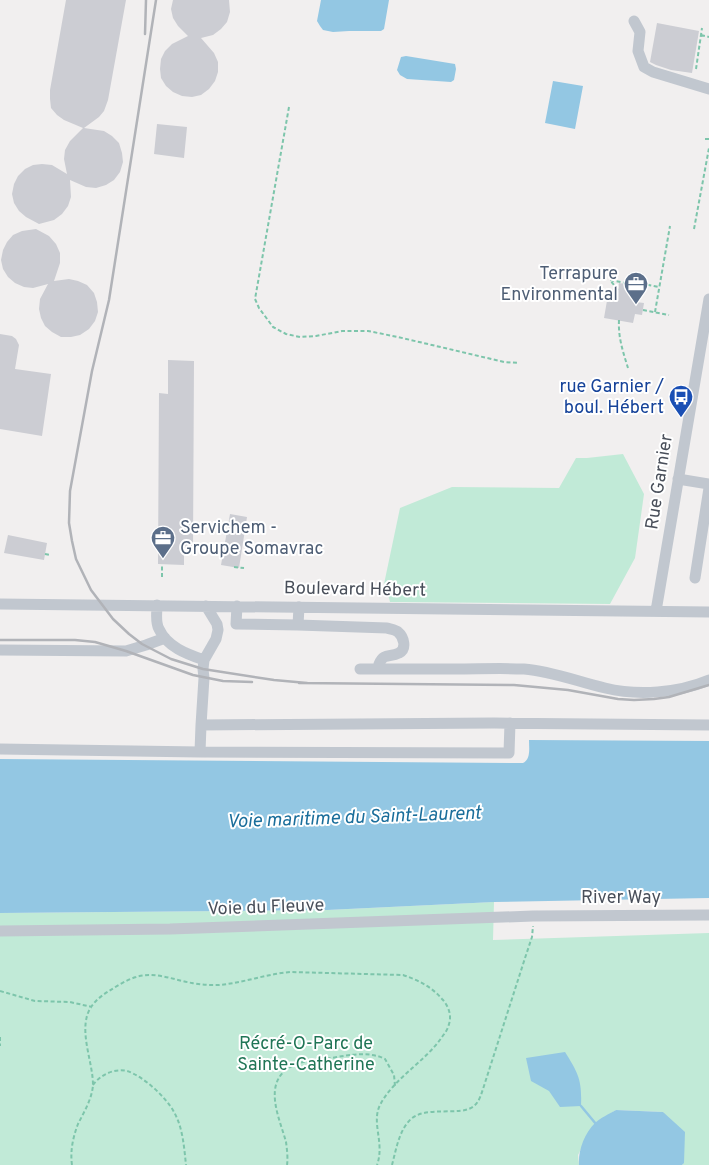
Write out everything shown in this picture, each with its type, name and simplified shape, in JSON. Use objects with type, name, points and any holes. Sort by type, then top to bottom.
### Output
[{"type":"street","points":[[634,20],[640,32],[638,51],[644,68],[709,89]]},
{"type":"street","name":"Rue Garnier","points":[[656,611],[709,299]]},
{"type":"street","points":[[678,479],[709,484]]},
{"type":"street","points":[[695,578],[709,488]]},
{"type":"street","name":"Boulevard Hébert","points":[[0,604],[709,612]]},
{"type":"street","points":[[157,605],[156,620],[158,628],[165,638],[186,654],[204,660]]},
{"type":"street","points":[[200,752],[204,660],[216,639],[218,630],[206,606]]},
{"type":"street","points":[[238,606],[236,624],[387,628],[398,632],[403,640],[404,646],[402,651],[381,659],[382,669]]},
{"type":"street","points":[[298,625],[299,607]]},
{"type":"street","points":[[387,628],[388,608]]},
{"type":"street","points":[[0,650],[126,650],[146,646],[165,638]]},
{"type":"street","points":[[360,669],[526,670],[551,673],[606,689],[653,692],[672,691],[695,686],[709,680]]},
{"type":"street","points":[[0,749],[509,753],[510,724]]},
{"type":"street","points":[[201,725],[706,724]]},
{"type":"street","name":"River Way","points":[[533,916],[709,915]]},
{"type":"street","name":"Voie du Fleuve","points":[[0,931],[170,929],[533,916]]},
{"type":"path","points":[[696,69],[697,51],[702,28]]},
{"type":"path","points":[[701,35],[709,37]]},
{"type":"path","points":[[289,107],[256,299],[259,308],[273,327],[286,334],[300,337],[342,331],[368,332],[398,337],[504,362],[519,363]]},
{"type":"path","points":[[705,139],[709,140]]},
{"type":"path","points":[[694,229],[709,148]]},
{"type":"path","points":[[701,164],[706,165]]},
{"type":"path","points":[[696,187],[702,188]]},
{"type":"path","points":[[655,312],[670,226]]},
{"type":"path","points":[[618,290],[610,280],[642,286]]},
{"type":"path","points":[[630,292],[644,284],[660,287]]},
{"type":"path","points":[[643,310],[669,316]]},
{"type":"path","points":[[619,320],[618,331],[628,368]]},
{"type":"path","points":[[45,554],[50,555]]},
{"type":"path","points":[[162,565],[162,577]]},
{"type":"path","points":[[234,567],[244,568]]},
{"type":"path","points":[[392,1165],[398,1143],[411,1119],[428,1112],[464,1110],[475,1106],[479,1100],[532,937],[533,916]]},
{"type":"path","points":[[72,1165],[71,1156],[74,1138],[88,1102],[92,1085],[86,1038],[87,1016],[101,996],[117,986],[144,975],[206,985],[230,984],[290,972],[414,978],[438,994],[445,1002],[450,1023],[438,1044],[395,1086],[378,1108],[380,1152],[377,1165]]},
{"type":"path","points":[[0,991],[36,1002],[70,1002],[92,1007]]},
{"type":"path","points":[[0,1037],[0,1046]]},
{"type":"path","points":[[287,1165],[286,1145],[274,1104],[279,1077],[285,1070],[299,1063],[372,1054],[385,1059],[394,1075],[395,1086]]},
{"type":"path","points":[[92,1085],[102,1075],[126,1071],[155,1089],[170,1106],[180,1125],[186,1165]]},
{"type":"green space","points":[[623,454],[644,494],[635,558],[610,604],[390,602],[384,584],[400,508],[452,487],[559,488],[576,458]]},
{"type":"green space","name":"Récré-O-Parc de Sainte-Catherine","points":[[494,902],[493,940],[709,933],[709,1165],[682,1165],[684,1162],[663,1112],[616,1110],[595,1123],[578,1155],[579,1165],[0,1165],[0,913],[327,910]]},
{"type":"water","points":[[321,0],[389,0],[384,29],[381,31],[333,32],[323,30],[317,21]]},
{"type":"water","points":[[406,56],[455,64],[454,80],[451,82],[407,79],[400,75],[397,70],[401,57]]},
{"type":"water","points":[[553,81],[583,86],[575,129],[545,123]]},
{"type":"water","name":"Voie maritime du Saint-Laurent","points":[[529,740],[709,741],[709,898],[494,902],[327,910],[0,913],[0,759],[523,763],[528,756]]},
{"type":"water","points":[[565,1052],[579,1078],[581,1106],[560,1107],[549,1091],[531,1081],[526,1058]]},
{"type":"water","points":[[616,1110],[663,1112],[685,1132],[684,1163],[682,1165],[579,1165],[581,1148],[591,1127],[597,1121]]},
{"type":"building","points":[[66,0],[126,0],[108,100],[104,111],[99,117],[84,128],[104,131],[112,136],[119,143],[123,162],[120,172],[114,180],[106,185],[96,188],[86,187],[70,180],[71,197],[68,206],[54,220],[39,224],[26,217],[14,203],[12,194],[14,184],[18,176],[25,169],[33,165],[52,165],[67,174],[64,159],[65,150],[70,141],[83,128],[64,120],[51,108],[50,90]]},
{"type":"building","points":[[173,0],[229,0],[230,12],[227,22],[213,35],[201,38],[214,53],[218,62],[218,72],[215,81],[201,95],[192,97],[182,96],[166,86],[161,78],[161,59],[165,51],[172,44],[188,36],[173,18],[171,9]]},
{"type":"building","points":[[657,23],[699,31],[692,73],[671,70],[650,62]]},
{"type":"building","points":[[157,124],[187,127],[184,158],[154,154]]},
{"type":"building","points":[[36,229],[49,236],[56,244],[60,253],[60,263],[54,281],[69,279],[78,281],[87,285],[94,293],[98,312],[95,321],[89,329],[80,335],[61,337],[45,326],[39,309],[40,299],[48,284],[33,288],[24,287],[8,277],[3,269],[1,260],[7,242],[13,235],[22,231]]},
{"type":"building","points":[[619,283],[632,285],[630,292],[638,294],[636,302],[644,303],[642,315],[635,314],[633,323],[604,318],[609,289],[618,290]]},
{"type":"building","points":[[0,334],[12,336],[19,345],[15,369],[51,374],[42,436],[0,429]]},
{"type":"building","points":[[168,360],[194,361],[193,548],[184,548],[184,565],[158,564],[159,393],[168,394]]},
{"type":"building","points":[[230,514],[247,517],[239,568],[221,565]]},
{"type":"building","points":[[8,535],[47,543],[44,560],[4,553]]},
{"type":"waterway","points":[[581,1106],[596,1124]]},
{"type":"railway","points":[[145,34],[146,0]]},
{"type":"railway","points":[[156,0],[109,300],[92,371],[70,491],[69,523],[72,541],[76,559],[91,590],[113,619],[142,644],[171,659],[203,669],[307,683]]},
{"type":"railway","points":[[0,640],[75,640],[95,642],[193,675],[223,681],[252,682]]},
{"type":"railway","points":[[299,683],[514,685],[568,690],[634,700],[669,697],[709,685]]},
{"type":"place","name":"Terrapure Environmental","points":[[636,305]]},
{"type":"place","name":"rue Garnier / boul. Hébert","points":[[681,418]]},
{"type":"place","name":"Servichem - Groupe Somavrac","points":[[163,559]]}]
